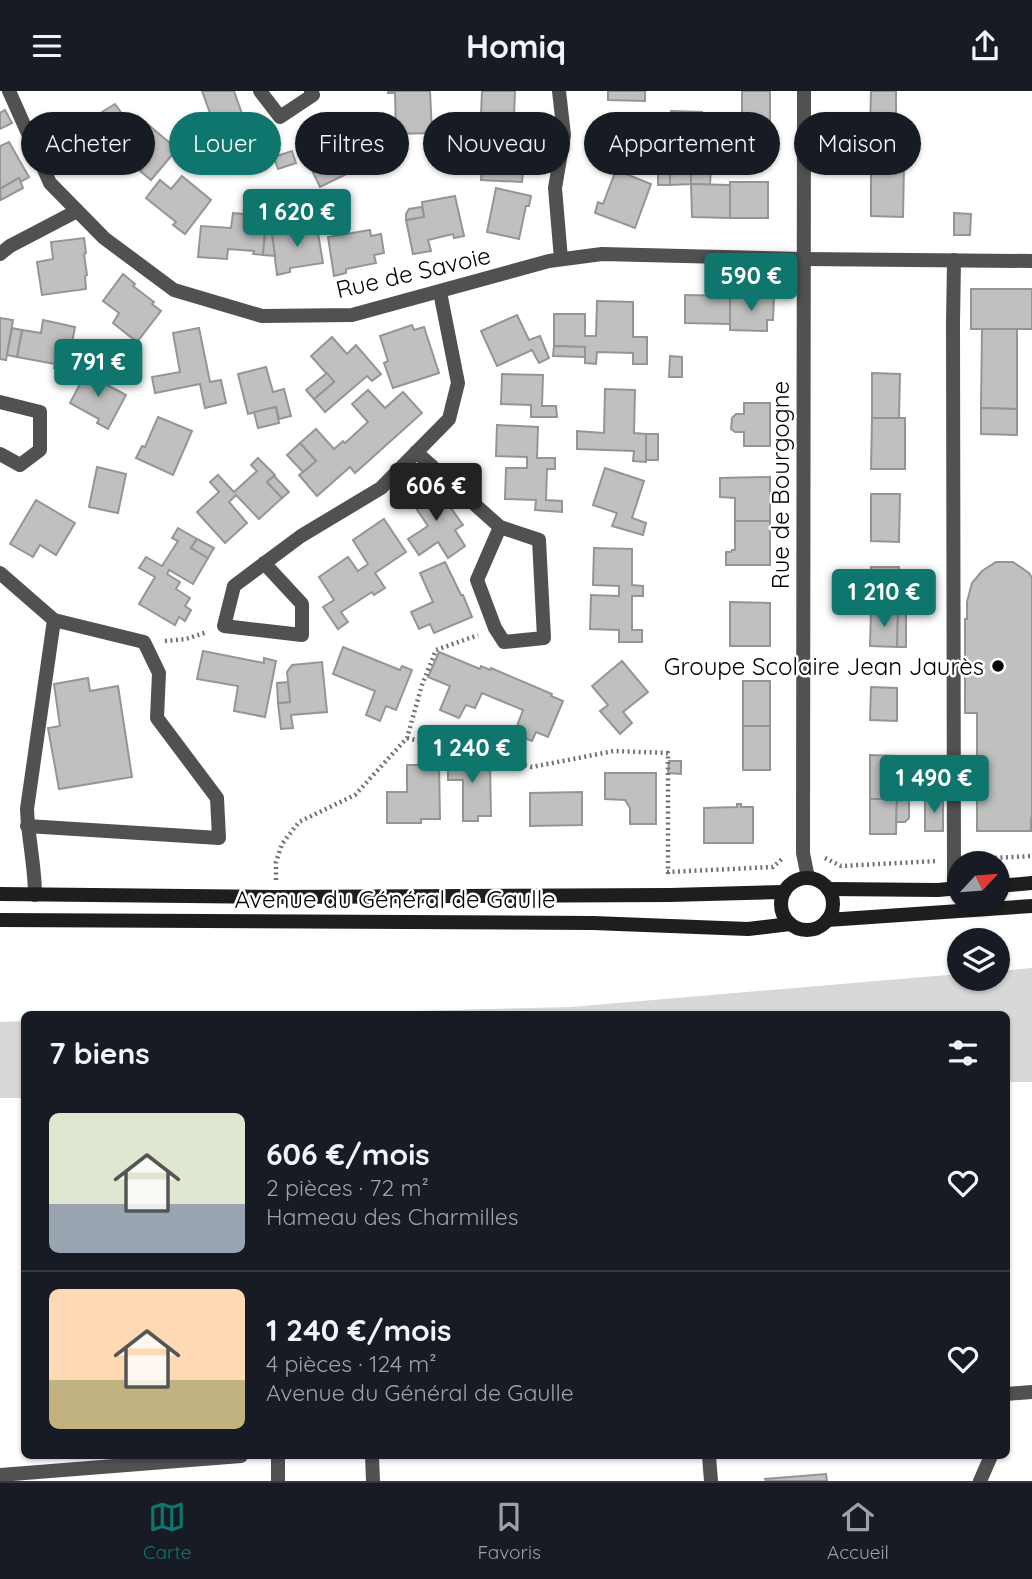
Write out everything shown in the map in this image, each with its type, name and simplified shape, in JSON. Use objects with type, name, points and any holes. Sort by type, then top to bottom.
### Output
[{"type":"main road","points":[[808,878],[819,881],[828,889],[832,908],[822,925],[803,930],[790,924],[781,905],[784,892],[791,883],[808,878]]},
{"type":"main road","points":[[1010,885],[1032,883]]},
{"type":"main road","points":[[828,889],[947,888]]},
{"type":"main road","name":"Avenue du Général de Gaulle","points":[[0,894],[276,897],[784,892]]},
{"type":"main road","points":[[827,920],[1032,906]]},
{"type":"main road","name":"Avenue du Général de Gaulle","points":[[0,920],[579,923],[748,929],[790,924]]},
{"type":"street","name":"Rue de Savoie","points":[[9,91],[50,183],[104,238],[174,289],[262,316],[352,315],[549,261],[602,254],[803,260],[1032,261]]},
{"type":"street","points":[[260,91],[280,117],[313,95],[310,91]]},
{"type":"street","points":[[559,91],[564,135],[555,188],[561,259]]},
{"type":"street","name":"Rue de Bourgogne","points":[[804,91],[803,853],[808,878]]},
{"type":"street","points":[[0,254],[10,246],[77,211]]},
{"type":"street","points":[[954,260],[954,851]]},
{"type":"street","points":[[264,563],[302,604],[302,635],[224,626],[234,586],[264,563],[301,536],[381,488],[449,419],[458,383],[440,292]]},
{"type":"street","points":[[0,402],[40,412],[40,450],[20,465],[0,454]]},
{"type":"street","points":[[416,452],[500,527],[539,540],[544,638],[504,642],[495,628],[477,580],[500,527]]},
{"type":"street","points":[[0,573],[54,621],[144,642],[159,673],[157,718],[217,798],[219,838],[27,826]]},
{"type":"street","points":[[35,895],[35,871],[27,826],[27,809],[54,621]]},
{"type":"street","points":[[1010,1394],[1032,1392]]},
{"type":"street","points":[[0,1475],[203,1459]]},
{"type":"street","points":[[278,1459],[278,1481]]},
{"type":"street","points":[[372,1459],[373,1481]]},
{"type":"street","points":[[709,1459],[710,1481]]},
{"type":"street","points":[[980,1481],[990,1459]]},
{"type":"path","points":[[144,642],[186,639],[224,626]]},
{"type":"path","points":[[276,897],[276,862],[282,844],[299,822],[355,795],[407,738],[422,685],[436,650],[495,628]]},
{"type":"path","points":[[407,738],[532,767],[614,751],[668,753],[670,895]]},
{"type":"path","points":[[654,872],[773,867],[781,858],[791,853]]},
{"type":"path","points":[[818,853],[841,866],[947,860]]},
{"type":"path","points":[[1010,857],[1032,856]]},
{"type":"path","points":[[275,876],[289,876]]},
{"type":"shaded area","points":[[1032,968],[1032,1082],[1010,1082],[1010,1011],[416,1011],[571,1007],[947,975],[947,991],[1010,991],[1010,970]]},
{"type":"shaded area","points":[[21,1021],[21,1098],[0,1098],[0,1022]]},
{"type":"building","points":[[202,91],[234,91],[241,112],[210,112]]},
{"type":"building","points":[[430,91],[431,112],[423,112],[423,133],[409,134],[409,112],[395,112],[395,93],[388,93]]},
{"type":"building","points":[[482,91],[515,91],[514,112],[481,112]]},
{"type":"building","points":[[608,91],[645,91],[645,101],[608,100]]},
{"type":"building","points":[[742,91],[770,91],[770,112],[742,112]]},
{"type":"building","points":[[871,91],[896,91],[896,112],[870,112]]},
{"type":"building","points":[[115,104],[121,112],[102,112]]},
{"type":"building","points":[[5,110],[12,123],[0,129],[0,113]]},
{"type":"building","points":[[155,130],[169,142],[169,159],[151,180],[145,175],[155,175]]},
{"type":"building","points":[[9,142],[21,163],[21,175],[29,177],[20,182],[19,178],[0,189],[0,146]]},
{"type":"building","points":[[292,151],[295,163],[281,168],[281,155]]},
{"type":"building","points":[[314,175],[345,175],[320,187]]},
{"type":"building","points":[[481,175],[523,175],[522,182],[481,180]]},
{"type":"building","points":[[614,175],[628,175],[651,184],[635,228],[595,213],[598,202],[603,204]]},
{"type":"building","points":[[658,175],[670,175],[670,185],[658,185]]},
{"type":"building","points":[[670,175],[691,175],[691,184],[670,185]]},
{"type":"building","points":[[691,175],[711,175],[710,185],[691,184]]},
{"type":"building","points":[[871,175],[904,175],[903,217],[871,216]]},
{"type":"building","points":[[182,176],[211,200],[185,234],[173,225],[176,222],[146,198],[160,180],[171,189]]},
{"type":"building","points":[[19,178],[23,188],[1,200],[0,189]]},
{"type":"building","points":[[730,182],[768,182],[768,218],[730,218]]},
{"type":"building","points":[[691,184],[730,185],[730,218],[692,217]]},
{"type":"building","points":[[496,188],[531,196],[529,206],[526,206],[519,239],[487,232]]},
{"type":"building","points":[[455,196],[464,236],[454,238],[453,234],[428,240],[431,251],[413,254],[406,220],[424,217],[422,202]]},
{"type":"building","points":[[422,207],[424,217],[406,220],[409,209]]},
{"type":"building","points":[[233,213],[266,216],[263,255],[253,254],[254,251],[228,249],[227,259],[198,257],[201,226],[231,228]]},
{"type":"building","points":[[954,213],[971,214],[970,235],[954,235]]},
{"type":"building","points":[[317,227],[323,263],[290,268],[290,272],[277,275],[272,234]]},
{"type":"building","points":[[370,230],[371,236],[381,234],[384,253],[374,255],[376,263],[346,269],[346,273],[334,276],[328,237]]},
{"type":"building","points":[[265,233],[272,234],[275,256],[263,255]]},
{"type":"building","points":[[84,238],[86,289],[42,295],[37,262],[53,259],[51,242]]},
{"type":"building","points":[[123,274],[161,311],[137,342],[113,323],[119,313],[103,301]]},
{"type":"building","points":[[971,289],[1032,289],[1032,329],[971,329]]},
{"type":"building","points":[[685,295],[730,296],[730,324],[685,323]]},
{"type":"building","points":[[730,296],[774,296],[773,320],[767,320],[767,331],[730,330]]},
{"type":"building","points":[[597,301],[633,302],[633,337],[647,337],[647,364],[633,364],[633,353],[597,352],[596,364],[585,363],[585,347],[554,346],[554,314],[585,314],[585,336],[596,336]]},
{"type":"building","points":[[517,315],[529,340],[540,336],[549,358],[539,363],[532,350],[497,366],[481,331]]},
{"type":"building","points":[[0,318],[13,320],[6,360],[0,359]]},
{"type":"building","points":[[43,320],[75,327],[67,370],[54,368],[55,364],[17,357],[22,330],[41,333]]},
{"type":"building","points":[[412,325],[414,330],[424,327],[439,373],[393,388],[384,363],[388,361],[380,336]]},
{"type":"building","points":[[12,328],[22,330],[17,357],[7,355]]},
{"type":"building","points":[[199,328],[210,382],[221,380],[226,403],[205,408],[200,384],[155,393],[152,377],[180,372],[173,333]]},
{"type":"building","points":[[982,329],[1017,329],[1017,409],[981,408]]},
{"type":"building","points":[[332,337],[347,354],[356,345],[381,374],[372,381],[367,376],[325,412],[314,399],[334,382],[311,356]]},
{"type":"building","points":[[554,346],[585,347],[585,357],[553,356]]},
{"type":"building","points":[[670,356],[682,357],[682,377],[669,377]]},
{"type":"building","points":[[266,367],[273,392],[284,389],[291,416],[279,419],[276,407],[248,414],[238,374]]},
{"type":"building","points":[[81,371],[126,395],[108,429],[97,423],[99,419],[70,403],[82,380],[78,377]]},
{"type":"building","points":[[327,373],[334,382],[314,399],[306,390]]},
{"type":"building","points":[[872,373],[900,374],[899,418],[872,418]]},
{"type":"building","points":[[502,374],[543,375],[542,406],[556,406],[557,417],[531,417],[531,405],[501,404]]},
{"type":"building","points":[[605,389],[635,390],[634,433],[646,434],[646,462],[633,461],[634,451],[577,449],[577,431],[604,433]]},
{"type":"building","points":[[368,390],[385,408],[403,392],[422,413],[355,473],[350,467],[317,496],[299,475],[316,461],[300,443],[316,429],[334,449],[343,441],[345,443],[368,422],[352,404]]},
{"type":"building","points":[[744,403],[770,403],[770,446],[744,446],[744,432],[731,429],[732,418],[736,414],[744,414]]},
{"type":"building","points":[[276,407],[279,423],[258,428],[254,412]]},
{"type":"building","points":[[981,408],[1017,409],[1017,435],[981,434]]},
{"type":"building","points":[[158,417],[192,431],[173,475],[136,458],[142,446],[145,447]]},
{"type":"building","points":[[872,418],[905,418],[905,469],[871,469]]},
{"type":"building","points":[[497,425],[538,427],[537,458],[555,458],[555,469],[547,469],[546,500],[562,501],[562,512],[535,510],[536,500],[505,499],[506,468],[527,468],[527,457],[496,456]]},
{"type":"building","points":[[646,434],[658,434],[658,460],[646,460]]},
{"type":"building","points":[[300,443],[316,461],[303,472],[287,455]]},
{"type":"building","points":[[258,458],[275,475],[267,482],[282,498],[259,519],[236,495],[229,502],[247,523],[225,543],[197,512],[219,492],[210,482],[218,475],[234,492],[257,471],[251,465]]},
{"type":"building","points":[[97,467],[126,474],[118,513],[89,507]]},
{"type":"building","points":[[605,468],[644,481],[632,518],[646,523],[643,535],[612,526],[617,513],[593,505]]},
{"type":"building","points":[[274,476],[289,492],[282,498],[267,482]]},
{"type":"building","points":[[770,477],[770,521],[735,521],[735,498],[720,497],[720,478]]},
{"type":"building","points":[[433,483],[463,525],[455,530],[465,546],[448,558],[438,542],[419,555],[408,539],[428,526],[409,498]]},
{"type":"building","points":[[871,494],[900,494],[899,542],[871,541]]},
{"type":"building","points":[[36,500],[75,523],[56,555],[40,545],[33,557],[10,544]]},
{"type":"building","points":[[384,519],[406,552],[375,573],[385,588],[374,595],[372,592],[341,612],[348,622],[338,629],[323,607],[334,600],[319,577],[348,557],[358,571],[368,564],[353,540]]},
{"type":"building","points":[[735,521],[770,521],[770,565],[726,565],[726,552],[735,550]]},
{"type":"building","points":[[178,528],[197,539],[191,548],[208,558],[193,584],[169,570],[167,574],[180,582],[176,589],[190,598],[185,606],[191,610],[185,621],[179,617],[175,625],[139,604],[155,577],[139,568],[146,557],[162,566],[178,541],[172,538]]},
{"type":"building","points":[[197,539],[214,548],[208,558],[191,548]]},
{"type":"building","points":[[594,548],[632,549],[632,585],[643,586],[643,596],[632,596],[632,630],[642,630],[642,642],[619,642],[619,630],[590,629],[591,595],[619,596],[619,586],[593,585]]},
{"type":"building","points":[[445,562],[472,617],[434,633],[430,624],[419,629],[411,612],[433,602],[420,573]]},
{"type":"building","name":"Groupe Scolaire Jean Jaurès","points":[[996,562],[1013,562],[1032,578],[1031,831],[977,831],[977,713],[965,713],[965,619],[972,583],[982,571]]},
{"type":"building","points":[[871,567],[899,567],[898,611],[871,611]]},
{"type":"building","points":[[730,602],[770,603],[770,646],[730,646]]},
{"type":"building","points":[[871,611],[898,611],[897,647],[870,646]]},
{"type":"building","points":[[898,611],[906,612],[906,647],[897,647]]},
{"type":"building","points":[[343,647],[400,670],[402,666],[412,670],[396,710],[386,706],[380,721],[366,715],[375,691],[333,674]]},
{"type":"building","points":[[203,651],[264,663],[264,658],[276,661],[265,717],[234,711],[238,686],[197,679]]},
{"type":"building","points":[[439,652],[480,669],[481,666],[490,670],[491,668],[563,701],[548,737],[536,732],[532,741],[514,734],[523,710],[482,693],[475,708],[466,705],[459,718],[440,710],[450,686],[428,677]]},
{"type":"building","points":[[622,661],[648,692],[623,712],[632,723],[620,734],[600,711],[608,705],[592,686]]},
{"type":"building","points":[[322,662],[327,712],[291,715],[293,728],[281,729],[278,703],[290,702],[287,672],[292,665]]},
{"type":"building","points":[[88,678],[90,691],[118,686],[132,777],[59,789],[48,728],[60,726],[54,684]]},
{"type":"building","points":[[743,681],[770,681],[770,726],[743,726]]},
{"type":"building","points":[[288,682],[290,702],[278,703],[277,683]]},
{"type":"building","points":[[871,687],[897,688],[897,721],[870,720]]},
{"type":"building","points":[[743,726],[770,726],[770,770],[743,770]]},
{"type":"building","points":[[448,751],[486,761],[486,765],[490,765],[491,816],[478,816],[478,821],[463,821],[463,780],[448,780]]},
{"type":"building","points":[[870,755],[897,756],[897,799],[870,799]]},
{"type":"building","points":[[669,761],[681,761],[681,774],[668,773]]},
{"type":"building","points":[[407,765],[439,765],[440,819],[421,819],[421,823],[387,823],[387,792],[407,792]]},
{"type":"building","points":[[605,773],[656,773],[656,824],[630,824],[630,808],[625,800],[605,799]]},
{"type":"building","points":[[582,792],[582,825],[530,826],[530,793]]},
{"type":"building","points":[[870,799],[897,799],[896,834],[870,834]]},
{"type":"building","points":[[897,799],[909,799],[909,818],[905,822],[896,822]]},
{"type":"building","points":[[925,799],[943,799],[943,831],[925,831]]},
{"type":"building","points":[[737,804],[741,804],[741,807],[753,807],[753,843],[704,843],[704,808],[737,807]]},
{"type":"building","points":[[826,1474],[827,1481],[765,1479]]},
{"type":"place","name":"Groupe Scolaire Jean Jaurès","points":[[998,666]]}]
